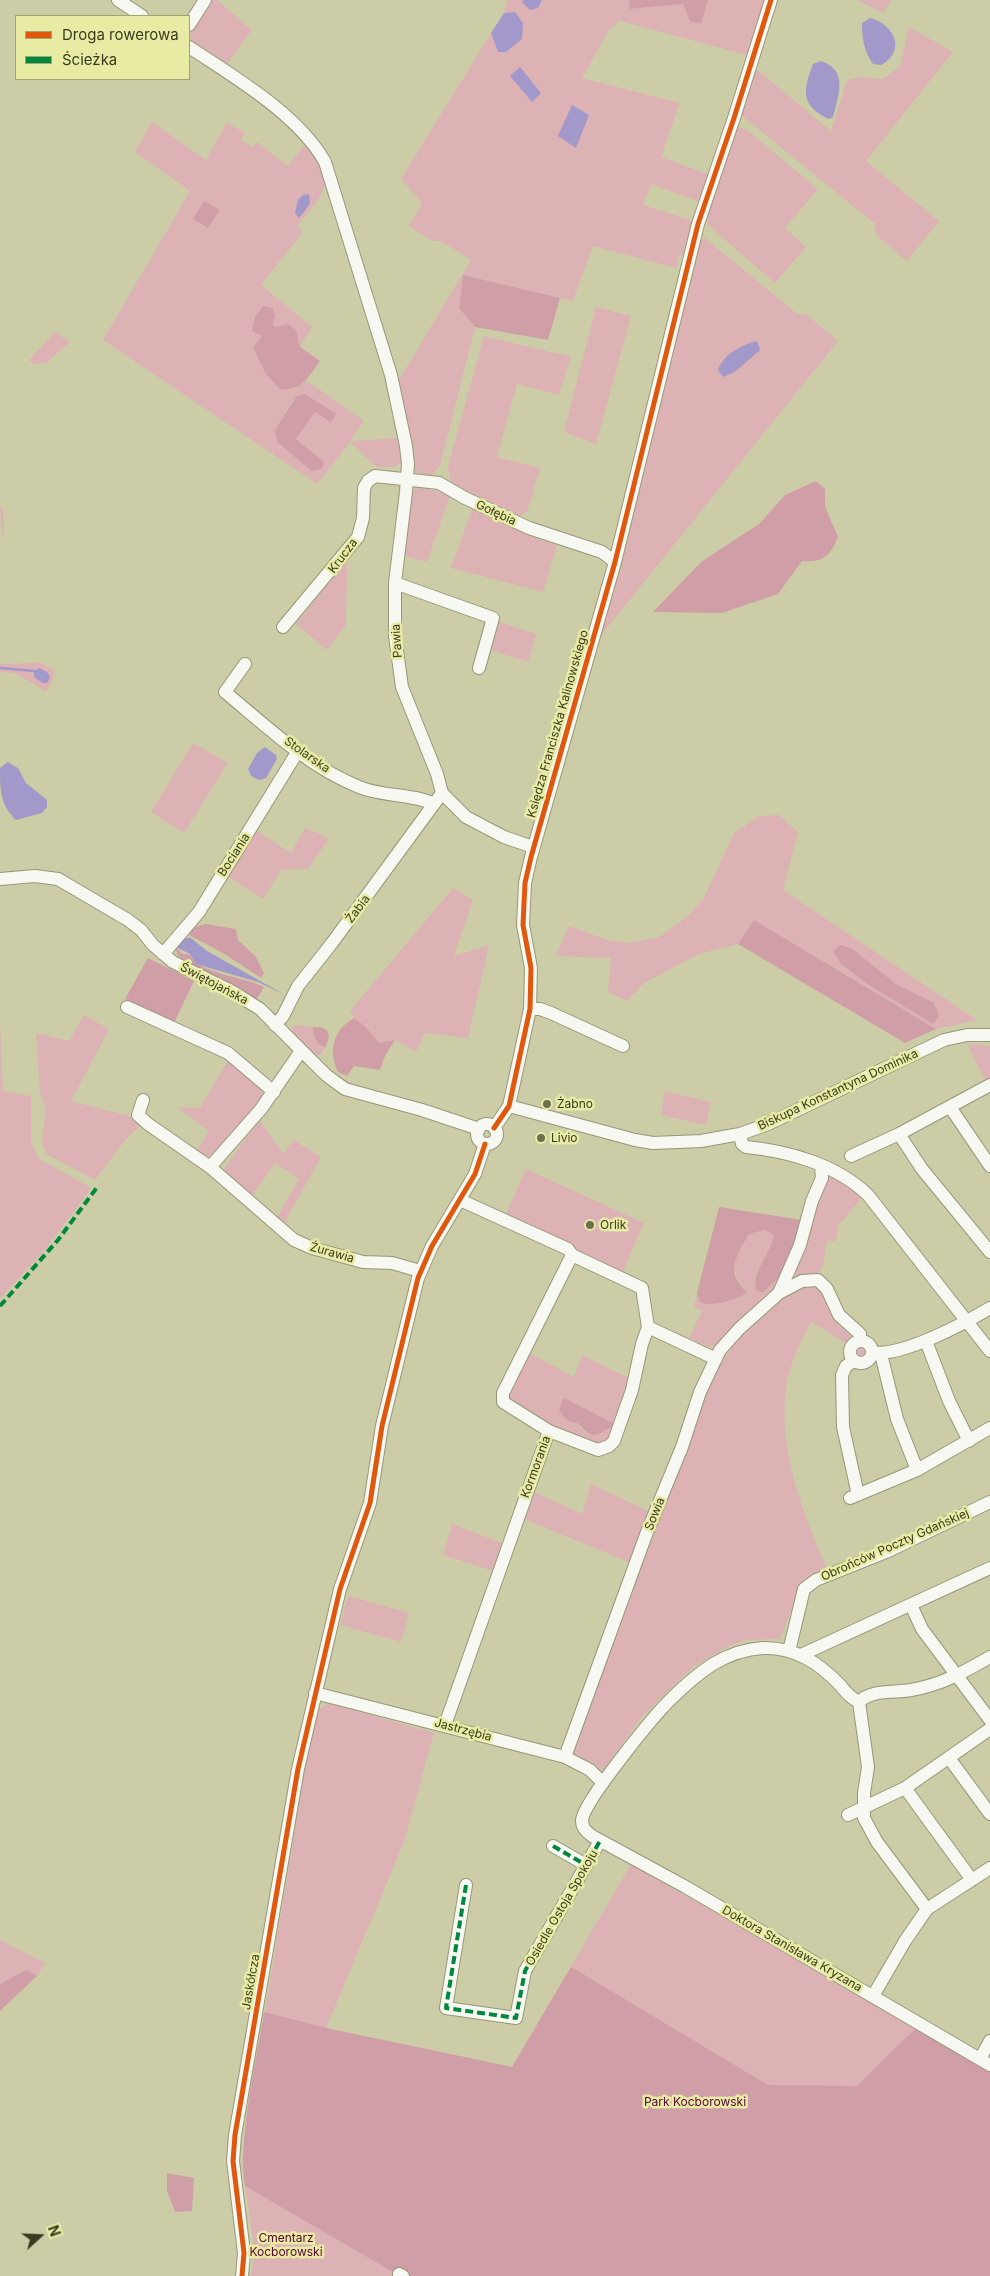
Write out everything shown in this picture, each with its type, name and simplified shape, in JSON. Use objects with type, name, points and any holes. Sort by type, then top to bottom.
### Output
[{"type":"street","points":[[118,0],[140,15]]},
{"type":"street","points":[[190,23],[205,0]]},
{"type":"street","name":"Księdza Franciszka Kalinowskiego","points":[[494,1128],[509,1106],[530,1009],[531,968],[523,925],[523,906],[534,847],[615,562],[698,224],[771,0]]},
{"type":"street","name":"Pawia","points":[[190,48],[266,100],[307,137],[322,156],[331,177],[391,375],[406,446],[407,479],[395,583],[396,643],[402,688],[434,766],[438,799],[474,822],[504,837],[534,847]]},
{"type":"street","name":"Krucza","points":[[283,627],[358,537],[362,524],[362,497],[365,484],[370,478],[380,476],[407,479]]},
{"type":"street","name":"Gołębia","points":[[407,479],[439,483],[464,498],[529,528],[602,552],[615,562]]},
{"type":"street","name":"Gołębia","points":[[586,547],[603,547],[620,538]]},
{"type":"street","points":[[395,583],[493,618],[479,668]]},
{"type":"street","name":"Stolarska","points":[[244,664],[225,692],[298,751],[320,766],[358,787],[388,795],[424,800],[438,799]]},
{"type":"street","name":"Bociania","points":[[163,954],[199,912],[298,751]]},
{"type":"street","name":"Żabia","points":[[276,1024],[283,1016],[298,986],[438,799]]},
{"type":"street","name":"Świętojańska","points":[[0,879],[35,876],[58,879],[128,920],[141,930],[173,962],[249,1002],[276,1024],[326,1075],[345,1089],[440,1115],[478,1129]]},
{"type":"street","points":[[127,1007],[228,1053],[274,1092]]},
{"type":"street","points":[[530,1009],[551,1012],[623,1046]]},
{"type":"street","name":"Biskupa Konstantyna Dominika","points":[[509,1106],[653,1143],[681,1143],[740,1134],[768,1124],[944,1040],[967,1035],[990,1035]]},
{"type":"street","points":[[210,1167],[247,1127],[274,1092],[301,1051]]},
{"type":"street","points":[[852,1156],[899,1134],[990,1085]]},
{"type":"street","name":"Żurawia","points":[[143,1100],[138,1115],[210,1167],[294,1240],[312,1248],[363,1262],[392,1264],[420,1271]]},
{"type":"street","points":[[950,1107],[990,1166]]},
{"type":"street","points":[[486,1124],[494,1128],[496,1133],[495,1139],[491,1143],[485,1144],[478,1138],[478,1129],[486,1124]]},
{"type":"street","points":[[740,1134],[742,1144],[746,1147],[788,1154],[821,1166],[845,1176],[868,1195],[990,1351]]},
{"type":"street","points":[[899,1134],[922,1169],[990,1252]]},
{"type":"street","points":[[315,1693],[340,1589],[370,1503],[382,1426],[420,1271],[482,1160],[485,1144]]},
{"type":"street","name":"Sowia","points":[[779,1293],[800,1245],[812,1201],[822,1178],[821,1166]]},
{"type":"street","points":[[460,1200],[568,1249],[572,1255],[642,1288],[648,1327],[716,1359]]},
{"type":"street","points":[[549,1430],[503,1402],[503,1393],[572,1255]]},
{"type":"street","name":"Sowia","points":[[565,1757],[647,1532],[682,1447],[700,1392],[720,1350],[740,1328],[779,1293],[802,1281],[818,1280],[827,1290],[839,1314],[860,1334],[860,1340]]},
{"type":"street","points":[[990,1308],[926,1341],[877,1353],[866,1362],[854,1361],[846,1366],[842,1375],[843,1427],[854,1497],[917,1470],[990,1428]]},
{"type":"street","name":"Kormorania","points":[[446,1726],[549,1430],[598,1450],[610,1446],[614,1441],[632,1390],[642,1344],[648,1327]]},
{"type":"street","points":[[854,1361],[851,1357],[850,1349],[852,1344],[860,1340],[877,1353],[897,1419],[917,1470]]},
{"type":"street","points":[[926,1341],[949,1401],[969,1441]]},
{"type":"street","name":"Obrońców Poczty Gdańskiej","points":[[795,1653],[804,1589],[816,1580],[886,1552],[990,1502]]},
{"type":"street","points":[[795,1653],[910,1605],[990,1568]]},
{"type":"street","points":[[910,1605],[922,1629],[990,1720]]},
{"type":"street","points":[[596,1838],[584,1829],[582,1823],[583,1815],[604,1783],[660,1709],[713,1664],[752,1649],[764,1648],[795,1653],[817,1664],[851,1699],[860,1702]]},
{"type":"street","points":[[860,1702],[870,1695],[919,1688],[956,1676],[990,1657]]},
{"type":"street","name":"Jastrzębia","points":[[315,1693],[565,1757],[590,1770],[604,1783]]},
{"type":"street","name":"Jaskółcza","points":[[242,2276],[244,2253],[233,2161],[235,2135],[298,1769],[315,1693]]},
{"type":"street","points":[[860,1702],[868,1767],[863,1808],[869,1829],[927,1909]]},
{"type":"street","points":[[848,1815],[905,1788],[990,1729]]},
{"type":"street","points":[[948,1758],[990,1814]]},
{"type":"street","points":[[905,1788],[972,1880]]},
{"type":"street","name":"Osiedle Ostoja Spokoju","points":[[466,1885],[446,2008],[516,2018],[525,1971],[586,1865],[596,1838]]},
{"type":"street","name":"Doktora Stanisława Kryzana","points":[[596,1838],[684,1886],[985,2062]]},
{"type":"street","points":[[553,1846],[586,1865]]},
{"type":"street","points":[[872,1996],[927,1909],[990,1868]]},
{"type":"street","points":[[985,2062],[990,2041]]},
{"type":"green space","points":[[208,0],[217,0],[252,30],[226,65],[192,43],[190,28]]},
{"type":"green space","points":[[508,0],[630,0],[630,9],[683,4],[690,20],[700,24],[708,0],[765,0],[747,55],[620,21],[608,31],[582,78],[680,103],[661,157],[710,175],[700,202],[651,184],[643,205],[694,221],[683,254],[679,257],[676,268],[593,246],[573,301],[463,275],[459,308],[475,327],[440,466],[431,476],[415,472],[399,380],[471,260],[441,241],[432,241],[409,226],[422,203],[401,179],[491,33],[497,44],[516,12],[504,13]]},
{"type":"green space","points":[[630,0],[708,0],[701,24],[690,21],[683,4],[629,9]]},
{"type":"green space","points":[[857,0],[891,0],[883,13]]},
{"type":"green space","points":[[909,27],[953,52],[866,161],[939,221],[907,261],[875,234],[875,224],[740,114],[755,68],[831,131],[847,80],[862,77],[883,79],[900,66]]},
{"type":"green space","points":[[152,122],[206,160],[227,123],[245,133],[241,140],[252,147],[257,142],[288,166],[306,143],[318,156],[326,183],[318,200],[297,226],[303,232],[261,285],[312,327],[300,347],[271,324],[253,347],[265,373],[291,390],[307,381],[364,421],[350,441],[400,438],[402,462],[395,467],[377,467],[350,442],[317,484],[103,340],[190,191],[135,152]],"holes":[[[305,394],[315,411],[296,439],[324,462],[275,430]]]},
{"type":"green space","points":[[736,126],[747,130],[818,189],[785,228],[806,247],[775,283],[709,226],[705,217]]},
{"type":"green space","points":[[204,201],[220,210],[208,228],[193,219]]},
{"type":"green space","points":[[705,238],[796,313],[807,315],[838,341],[599,638],[697,241]]},
{"type":"green space","points":[[463,275],[560,298],[548,340],[475,327],[459,308]]},
{"type":"green space","points":[[263,306],[273,308],[275,316],[272,324],[276,327],[288,324],[296,330],[300,347],[320,361],[312,373],[299,386],[280,389],[265,373],[253,347],[262,336],[252,331],[255,317]]},
{"type":"green space","points":[[596,307],[631,316],[596,444],[564,432]]},
{"type":"green space","points":[[55,332],[70,342],[46,363],[33,364],[29,360]]},
{"type":"green space","points":[[484,336],[571,357],[559,395],[517,384],[497,457],[540,468],[527,512],[519,516],[451,483],[448,466]]},
{"type":"green space","points":[[305,394],[336,414],[331,422],[315,412],[296,439],[324,462],[322,469],[312,471],[277,442],[275,430],[297,396]]},
{"type":"green space","points":[[816,481],[825,489],[825,507],[838,537],[832,549],[825,557],[815,561],[802,561],[778,594],[722,613],[653,612],[701,562],[759,524],[785,495]]},
{"type":"green space","points":[[419,485],[450,496],[427,562],[401,555],[411,493]]},
{"type":"green space","points":[[0,507],[3,509],[4,530],[2,539]]},
{"type":"green space","points":[[473,507],[530,536],[557,545],[543,592],[451,568]]},
{"type":"green space","points":[[347,561],[346,625],[327,650],[296,624]]},
{"type":"green space","points":[[497,621],[536,634],[528,662],[488,649]]},
{"type":"green space","points":[[41,663],[55,671],[49,689],[45,691],[16,673],[0,672],[0,664]]},
{"type":"green space","points":[[193,743],[228,763],[184,833],[151,812]]},
{"type":"green space","points":[[779,815],[798,832],[783,890],[977,1020],[936,1029],[754,920],[738,944],[699,954],[644,983],[627,1001],[608,992],[611,958],[556,956],[569,926],[607,940],[629,943],[659,937],[687,917],[704,898],[734,833],[759,816]]},
{"type":"green space","points":[[305,828],[329,838],[309,868],[281,870],[263,899],[226,875],[254,829],[291,853]]},
{"type":"green space","points":[[453,888],[473,900],[454,956],[489,945],[468,1038],[425,1033],[416,1052],[395,1040],[379,1043],[365,1026],[354,1018],[350,1011]]},
{"type":"green space","points":[[754,920],[936,1029],[905,1043],[738,944]]},
{"type":"green space","points":[[206,924],[236,929],[238,940],[256,957],[264,973],[261,978],[223,953],[189,935],[194,927]]},
{"type":"green space","points":[[841,945],[851,948],[896,984],[934,1003],[939,1016],[933,1024],[869,985],[841,964],[833,951]]},
{"type":"green space","points":[[175,946],[183,954],[190,955],[203,967],[264,987],[256,1000],[178,956]]},
{"type":"green space","points":[[148,958],[194,981],[174,1023],[125,999]]},
{"type":"green space","points":[[84,1015],[109,1029],[71,1101],[129,1116],[141,1125],[126,1139],[95,1180],[46,1154],[42,1143],[46,1109],[40,1092],[36,1033],[69,1041]]},
{"type":"green space","points":[[354,1018],[365,1026],[379,1043],[395,1040],[385,1056],[380,1070],[354,1066],[347,1076],[338,1072],[333,1049],[334,1042],[341,1029]]},
{"type":"green space","points":[[0,1019],[3,1091],[31,1096],[31,1142],[39,1159],[90,1187],[88,1193],[46,1248],[0,1299]]},
{"type":"green space","points":[[297,1025],[313,1027],[313,1034],[319,1045],[326,1047],[320,1055],[314,1055],[292,1032],[292,1027]]},
{"type":"green space","points":[[313,1027],[321,1027],[327,1030],[329,1036],[326,1047],[319,1045],[313,1034]]},
{"type":"green space","points":[[977,1044],[990,1046],[990,1081],[987,1084],[968,1046]]},
{"type":"green space","points":[[229,1059],[261,1087],[264,1100],[221,1152],[210,1157],[195,1153],[209,1131],[177,1107],[200,1108]]},
{"type":"green space","points":[[665,1091],[711,1102],[706,1125],[661,1115]]},
{"type":"green space","points":[[259,1120],[283,1153],[294,1140],[321,1157],[283,1225],[276,1219],[299,1179],[275,1163],[250,1199],[222,1172]]},
{"type":"green space","points":[[526,1169],[644,1223],[623,1272],[505,1216]]},
{"type":"green space","points":[[828,1172],[864,1195],[838,1226],[836,1241],[827,1241],[822,1268],[819,1272],[797,1278],[795,1272]]},
{"type":"green space","points":[[719,1207],[802,1220],[786,1271],[763,1292],[756,1291],[757,1276],[774,1235],[765,1230],[749,1234],[735,1262],[737,1280],[747,1293],[724,1302],[705,1304],[700,1302],[697,1293]]},
{"type":"green space","points":[[765,1230],[774,1235],[772,1247],[761,1263],[786,1271],[773,1294],[715,1345],[708,1347],[689,1338],[702,1311],[694,1307],[697,1293],[700,1302],[744,1288],[736,1274],[735,1267],[738,1254],[749,1234]]},
{"type":"green space","points":[[807,1285],[818,1287],[854,1334],[845,1343],[811,1321],[794,1358],[787,1382],[785,1429],[793,1477],[808,1523],[826,1567],[803,1581],[780,1639],[746,1640],[727,1647],[693,1667],[644,1714],[603,1770],[572,1753],[713,1376],[752,1322],[778,1299]]},
{"type":"green space","points":[[859,1346],[863,1346],[867,1352],[863,1358],[859,1358],[855,1354],[855,1350]]},
{"type":"green space","points":[[529,1353],[574,1377],[582,1355],[631,1379],[608,1441],[602,1445],[548,1426],[511,1403],[508,1393]],"holes":[[[560,1410],[599,1434],[584,1432],[578,1423],[567,1420]]]},
{"type":"green space","points":[[564,1398],[615,1424],[599,1434],[595,1435],[588,1432],[578,1423],[569,1421],[561,1413],[559,1410]]},
{"type":"green space","points":[[591,1484],[650,1512],[631,1563],[524,1519],[534,1492],[582,1514]]},
{"type":"green space","points":[[452,1524],[502,1543],[493,1571],[443,1555]]},
{"type":"green space","points":[[348,1596],[409,1613],[401,1642],[340,1625]]},
{"type":"green space","name":"Park Kocborowski","points":[[329,1703],[434,1733],[404,1842],[326,2028],[512,2067],[631,1864],[990,2072],[990,2276],[410,2276],[403,2272],[400,2276],[251,2276],[255,2251],[242,2164],[245,2135],[314,1712]]},
{"type":"green space","points":[[0,1940],[45,1963],[37,1976],[26,1970],[0,1984]]},
{"type":"green space","name":"Park Kocborowski","points":[[571,1967],[768,2085],[857,2086],[916,2028],[990,2072],[990,2276],[410,2276],[403,2272],[400,2276],[245,2186],[243,2166],[246,2122],[264,2012],[326,2028],[512,2067]]},
{"type":"green space","points":[[26,1970],[37,1976],[0,2011],[0,1984]]},
{"type":"green space","points":[[167,2173],[194,2178],[192,2211],[175,2212],[167,2191]]},
{"type":"shaded area","points":[[523,0],[542,0],[538,8],[530,10],[522,2]]},
{"type":"shaded area","points":[[515,12],[523,23],[522,39],[506,52],[498,52],[491,33],[504,13]]},
{"type":"shaded area","points":[[870,18],[886,26],[894,38],[894,53],[881,65],[873,64],[864,44],[862,23]]},
{"type":"shaded area","points":[[821,61],[830,65],[835,71],[839,84],[833,117],[829,119],[813,109],[806,96],[807,82],[813,64]]},
{"type":"shaded area","points":[[520,67],[541,93],[532,102],[510,76]]},
{"type":"shaded area","points":[[572,105],[589,115],[576,148],[558,136]]},
{"type":"shaded area","points":[[309,194],[310,204],[299,218],[295,213],[298,200],[303,195]]},
{"type":"shaded area","points":[[757,341],[760,350],[736,371],[723,377],[718,370],[724,359],[739,348]]},
{"type":"shaded area","points":[[39,668],[47,672],[50,677],[47,683],[43,683],[34,677],[34,671]]},
{"type":"shaded area","points":[[265,747],[276,755],[277,759],[266,778],[259,780],[251,776],[248,769],[257,753]]},
{"type":"shaded area","points":[[8,762],[18,768],[26,783],[47,800],[47,807],[42,813],[16,820],[7,809],[2,796],[0,768]]},
{"type":"shaded area","points":[[186,938],[191,938],[207,951],[285,995],[258,982],[196,964],[190,954],[176,947],[178,943]]},
{"type":"waterway","points":[[0,668],[34,671]]},
{"type":"marked path","points":[[0,1306],[58,1240],[98,1186]]},
{"type":"marked path","points":[[466,1885],[446,2008],[516,2018],[525,1971],[600,1841]]},
{"type":"marked path","points":[[553,1846],[586,1865]]},
{"type":"cycle path","points":[[494,1128],[509,1106],[530,1009],[531,968],[523,925],[525,883],[531,857],[615,562],[698,224],[771,0]]},
{"type":"cycle path","points":[[242,2276],[244,2253],[233,2161],[235,2135],[298,1769],[340,1589],[370,1503],[382,1426],[418,1278],[432,1246],[475,1174],[485,1144]]},
{"type":"place","name":"Żabno","points":[[547,1104]]},
{"type":"place","name":"Livio","points":[[541,1138]]},
{"type":"place","name":"Orlik","points":[[590,1225]]},
{"type":"park label","name":"Cmentarz Kocborowski","points":[[286,2245]]}]
